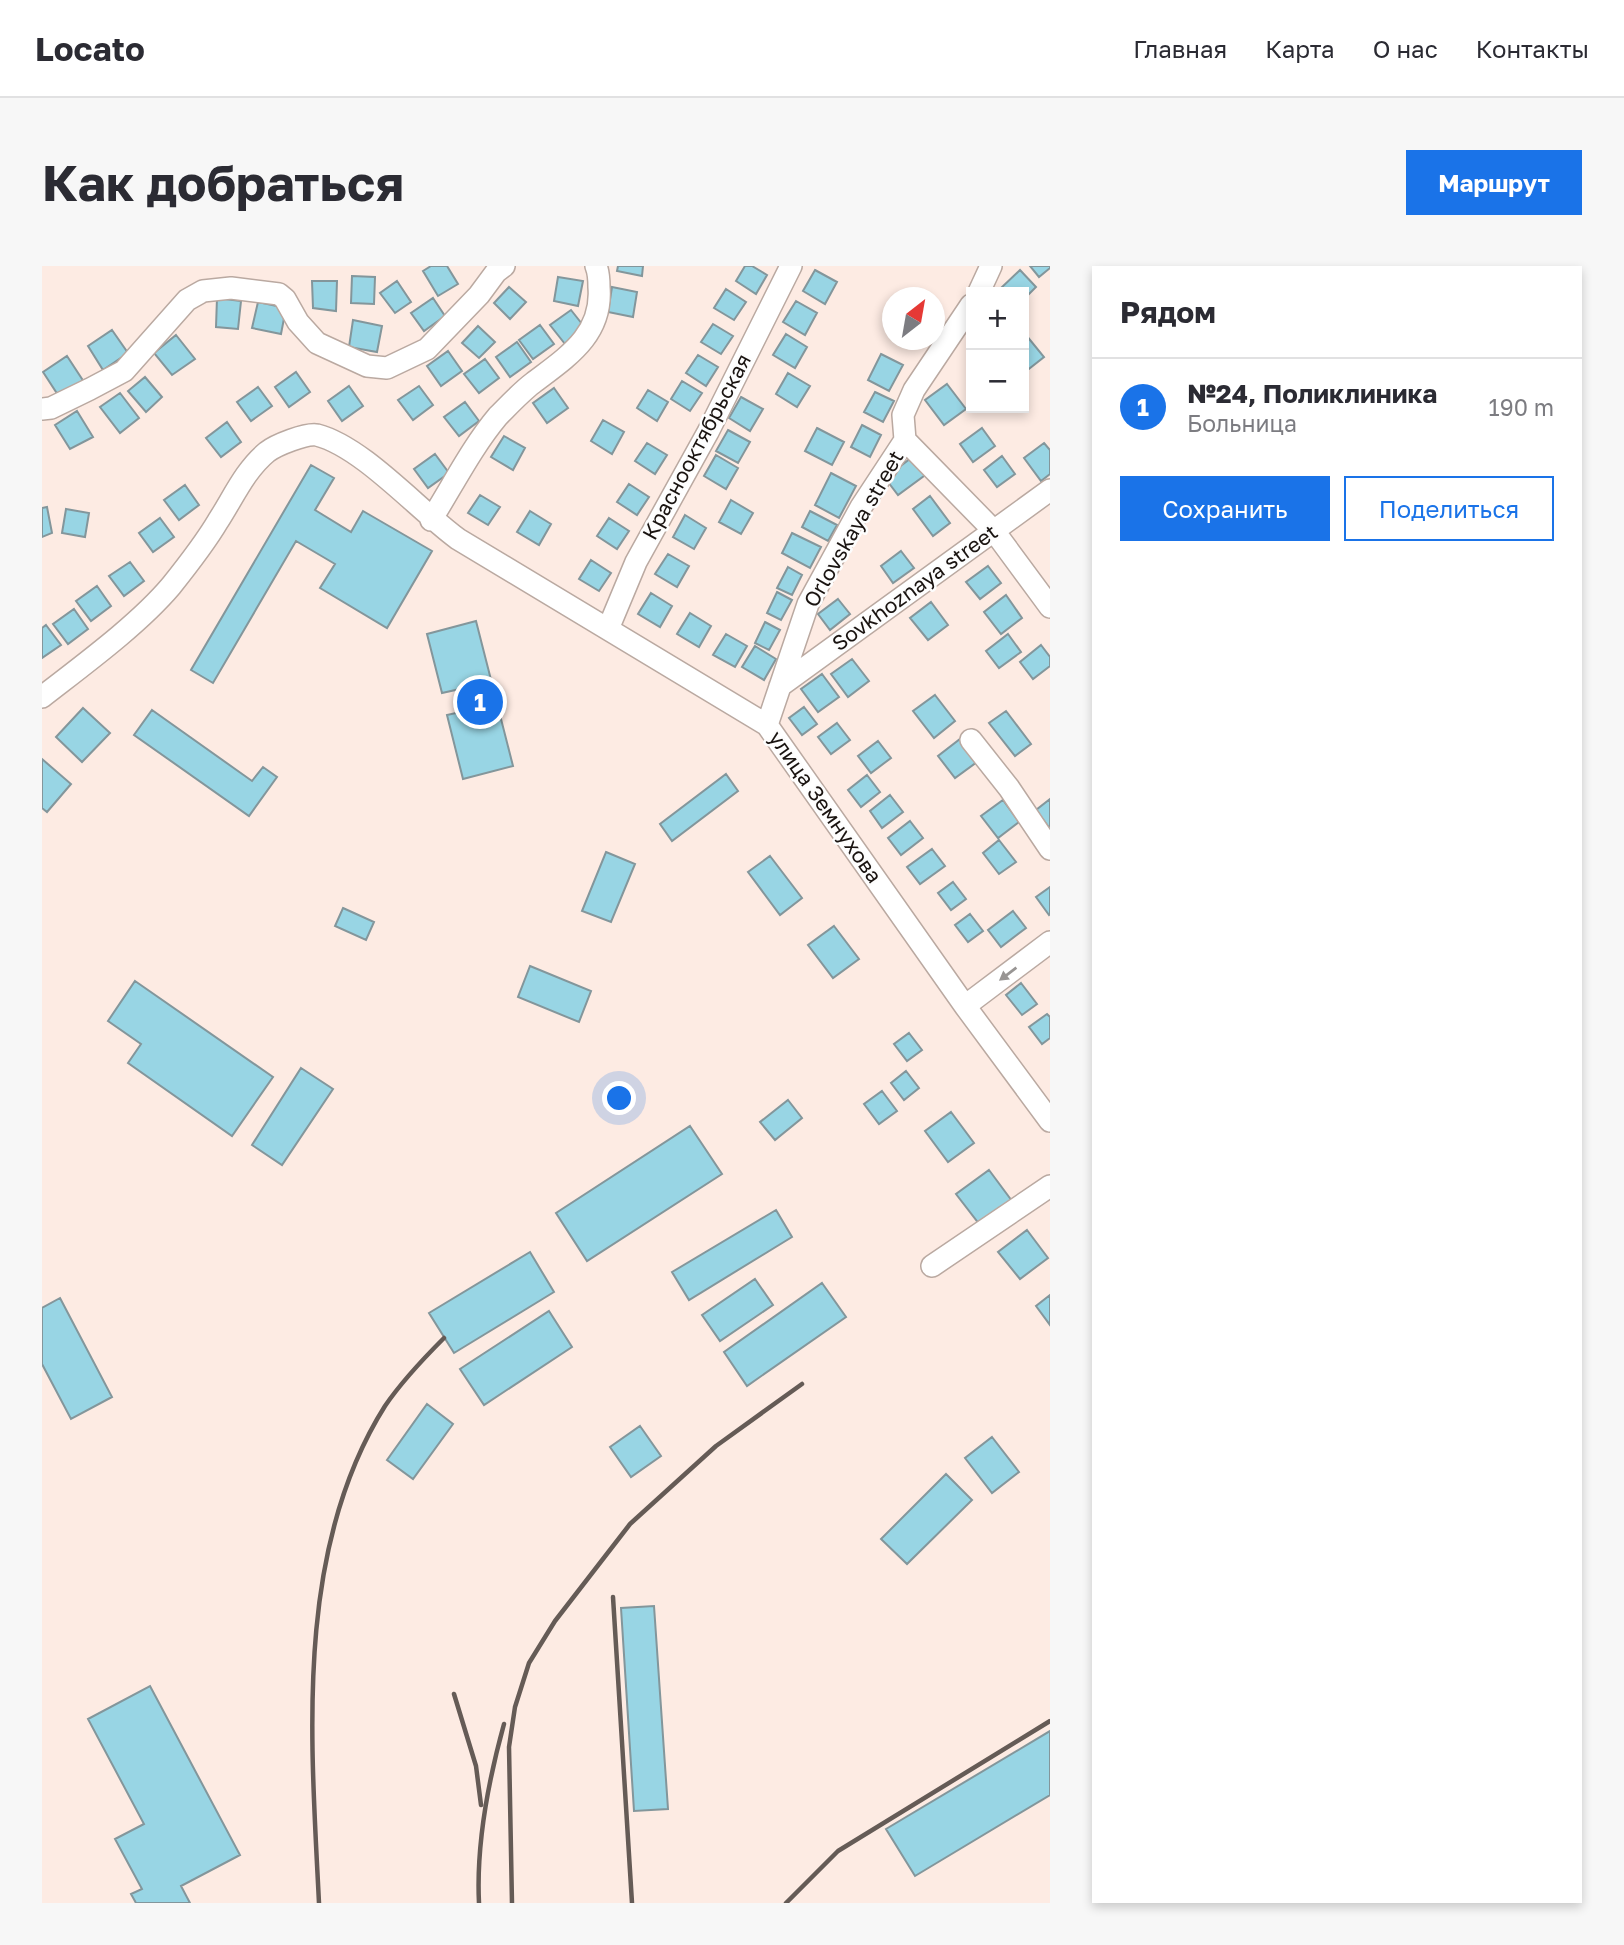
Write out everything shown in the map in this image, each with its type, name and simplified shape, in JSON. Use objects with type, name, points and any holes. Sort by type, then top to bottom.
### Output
[{"type":"street","points":[[46,409],[124,371],[187,300],[212,288],[279,294],[285,299],[298,323],[317,343],[367,366],[387,368],[427,349],[504,266]]},
{"type":"street","points":[[431,520],[485,433],[500,414],[530,385],[569,356],[589,332],[598,313],[600,294],[596,266]]},
{"type":"street","name":"Краснооктябрьская","points":[[608,629],[636,562],[708,432],[791,266]]},
{"type":"street","points":[[981,287],[991,266]]},
{"type":"street","name":"Orlovskaya street","points":[[766,725],[808,604],[861,507],[905,440],[902,415],[914,390],[966,313]]},
{"type":"street","name":"улица Земнухова","points":[[42,697],[150,608],[217,524],[246,476],[268,451],[284,442],[313,434],[341,444],[389,480],[431,520],[479,552],[766,725],[1050,1121]]},
{"type":"street","points":[[905,440],[994,531],[1050,607]]},
{"type":"street","name":"Sovkhoznaya street","points":[[780,686],[1050,490]]},
{"type":"street","points":[[971,740],[1009,788],[1050,849]]},
{"type":"street","points":[[965,1006],[1050,942]]},
{"type":"street","points":[[932,1266],[1050,1186]]},
{"type":"building","points":[[431,266],[447,266],[458,284],[438,296],[423,271]]},
{"type":"building","points":[[618,266],[643,266],[642,276],[617,271]]},
{"type":"building","points":[[745,266],[752,266],[767,275],[756,294],[736,281]]},
{"type":"building","points":[[1030,266],[1050,266],[1050,268],[1039,277]]},
{"type":"building","points":[[815,270],[837,282],[825,304],[803,291]]},
{"type":"building","points":[[1020,270],[1036,287],[1029,294],[1029,287],[1002,287]]},
{"type":"building","points":[[352,276],[375,277],[374,304],[351,303]]},
{"type":"building","points":[[558,277],[583,281],[578,306],[554,301]]},
{"type":"building","points":[[312,281],[337,281],[336,311],[313,308]]},
{"type":"building","points":[[397,281],[411,302],[395,313],[380,293]]},
{"type":"building","points":[[509,287],[526,302],[510,319],[494,303]]},
{"type":"building","points":[[612,287],[637,292],[633,317],[608,312]]},
{"type":"building","points":[[726,289],[746,302],[734,320],[714,308]]},
{"type":"building","points":[[217,298],[241,301],[238,329],[216,327]]},
{"type":"building","points":[[433,298],[445,316],[424,331],[411,313]]},
{"type":"building","points":[[796,301],[817,313],[805,335],[783,322]]},
{"type":"building","points":[[258,302],[286,308],[281,334],[252,328]]},
{"type":"building","points":[[571,310],[586,329],[565,344],[550,325]]},
{"type":"building","points":[[353,320],[382,326],[377,352],[349,347]]},
{"type":"building","points":[[713,324],[733,336],[721,354],[701,342]]},
{"type":"building","points":[[540,325],[554,344],[533,359],[519,340]]},
{"type":"building","points":[[478,326],[495,342],[479,358],[462,343]]},
{"type":"building","points":[[112,330],[128,353],[103,370],[88,346]]},
{"type":"building","points":[[786,334],[807,347],[795,368],[773,355]]},
{"type":"building","points":[[176,335],[195,359],[172,375],[154,353]]},
{"type":"building","points":[[1029,339],[1044,357],[1029,369]]},
{"type":"building","points":[[517,342],[531,362],[510,377],[496,357]]},
{"type":"building","points":[[448,351],[462,371],[441,386],[427,366]]},
{"type":"building","points":[[881,354],[903,365],[889,391],[868,380]]},
{"type":"building","points":[[698,355],[718,367],[706,386],[686,373]]},
{"type":"building","points":[[67,356],[84,382],[60,398],[43,372]]},
{"type":"building","points":[[485,359],[499,378],[479,393],[464,374]]},
{"type":"building","points":[[296,372],[310,392],[289,407],[275,387]]},
{"type":"building","points":[[788,373],[810,386],[797,407],[776,394]]},
{"type":"building","points":[[145,377],[162,397],[146,412],[128,391]]},
{"type":"building","points":[[682,381],[702,393],[690,411],[671,399]]},
{"type":"building","points":[[947,384],[966,409],[944,425],[925,400]]},
{"type":"building","points":[[349,386],[363,406],[342,421],[328,401]]},
{"type":"building","points":[[419,386],[433,405],[413,420],[398,400]]},
{"type":"building","points":[[258,387],[272,406],[251,421],[237,402]]},
{"type":"building","points":[[554,388],[568,408],[547,423],[533,403]]},
{"type":"building","points":[[648,390],[668,402],[657,421],[637,408]]},
{"type":"building","points":[[875,392],[894,401],[883,422],[864,412]]},
{"type":"building","points":[[120,393],[139,418],[120,433],[100,407]]},
{"type":"building","points":[[741,397],[763,409],[750,431],[729,418]]},
{"type":"building","points":[[465,402],[479,421],[459,436],[444,417]]},
{"type":"building","points":[[77,411],[93,437],[70,449],[55,425]]},
{"type":"building","points":[[603,420],[624,432],[612,454],[591,441]]},
{"type":"building","points":[[227,422],[241,442],[221,457],[206,438]]},
{"type":"building","points":[[862,425],[881,435],[870,457],[851,447]]},
{"type":"building","points":[[817,428],[844,442],[832,465],[805,451]]},
{"type":"building","points":[[982,428],[995,446],[973,462],[960,444]]},
{"type":"building","points":[[728,430],[750,442],[738,463],[716,451]]},
{"type":"building","points":[[504,436],[525,448],[513,470],[491,457]]},
{"type":"building","points":[[647,443],[667,455],[655,474],[635,461]]},
{"type":"building","points":[[1044,443],[1050,450],[1050,474],[1041,481],[1024,458]]},
{"type":"building","points":[[435,454],[449,473],[428,488],[414,469]]},
{"type":"building","points":[[716,455],[738,468],[726,489],[704,476]]},
{"type":"building","points":[[915,455],[928,473],[898,495],[885,478]]},
{"type":"building","points":[[1002,456],[1015,474],[997,487],[984,470]]},
{"type":"building","points":[[311,465],[334,478],[315,510],[351,532],[363,511],[432,551],[387,628],[320,588],[335,564],[296,541],[213,683],[191,670]]},
{"type":"building","points":[[831,473],[856,486],[839,518],[815,505]]},
{"type":"building","points":[[629,484],[649,497],[637,515],[617,502]]},
{"type":"building","points":[[185,485],[199,505],[179,520],[164,500]]},
{"type":"building","points":[[480,495],[500,507],[488,525],[468,513]]},
{"type":"building","points":[[930,496],[950,523],[933,536],[913,509]]},
{"type":"building","points":[[731,500],[753,513],[741,534],[719,522]]},
{"type":"building","points":[[47,507],[52,533],[42,537],[42,508]]},
{"type":"building","points":[[66,509],[89,513],[85,537],[62,533]]},
{"type":"building","points":[[530,511],[551,524],[539,545],[517,532]]},
{"type":"building","points":[[810,511],[837,525],[828,541],[802,527]]},
{"type":"building","points":[[685,515],[706,528],[694,549],[673,537]]},
{"type":"building","points":[[160,518],[174,537],[153,552],[139,533]]},
{"type":"building","points":[[609,518],[629,531],[617,549],[597,536]]},
{"type":"building","points":[[792,533],[821,547],[810,568],[782,553]]},
{"type":"building","points":[[901,551],[914,568],[893,583],[881,566]]},
{"type":"building","points":[[668,554],[689,566],[677,587],[655,574]]},
{"type":"building","points":[[591,560],[611,573],[599,591],[579,579]]},
{"type":"building","points":[[130,562],[144,581],[124,596],[109,576]]},
{"type":"building","points":[[988,566],[1001,583],[980,599],[966,582]]},
{"type":"building","points":[[788,567],[802,575],[792,595],[777,588]]},
{"type":"building","points":[[97,586],[111,606],[91,621],[76,601]]},
{"type":"building","points":[[777,592],[792,600],[781,620],[767,613]]},
{"type":"building","points":[[651,593],[672,606],[660,627],[638,614]]},
{"type":"building","points":[[1006,595],[1022,618],[1001,634],[984,612]]},
{"type":"building","points":[[838,599],[850,614],[830,630],[818,614]]},
{"type":"building","points":[[931,602],[948,625],[928,640],[910,618]]},
{"type":"building","points":[[74,609],[88,629],[68,644],[53,624]]},
{"type":"building","points":[[690,613],[711,626],[699,647],[677,634]]},
{"type":"building","points":[[476,621],[513,766],[463,779],[447,715],[465,711],[460,689],[442,693],[427,634]]},
{"type":"building","points":[[765,622],[780,630],[769,650],[755,643]]},
{"type":"building","points":[[46,625],[61,645],[42,658],[42,628]]},
{"type":"building","points":[[726,634],[747,646],[735,667],[713,655]]},
{"type":"building","points":[[1008,634],[1021,652],[999,668],[986,651]]},
{"type":"building","points":[[1041,645],[1050,657],[1050,666],[1033,679],[1020,662]]},
{"type":"building","points":[[755,646],[776,659],[764,680],[742,667]]},
{"type":"building","points":[[852,659],[869,681],[848,697],[831,674]]},
{"type":"building","points":[[822,674],[839,697],[818,712],[801,689]]},
{"type":"building","points":[[935,695],[955,721],[934,738],[913,711]]},
{"type":"building","points":[[804,707],[817,724],[802,735],[789,718]]},
{"type":"building","points":[[83,708],[110,733],[82,762],[56,737]]},
{"type":"building","points":[[152,710],[252,781],[263,767],[277,777],[249,816],[134,735]]},
{"type":"building","points":[[1006,711],[1031,744],[1015,756],[989,723]]},
{"type":"building","points":[[837,723],[850,740],[831,754],[818,737]]},
{"type":"building","points":[[960,739],[977,762],[955,778],[938,756]]},
{"type":"building","points":[[878,741],[891,758],[871,773],[858,756]]},
{"type":"building","points":[[42,759],[71,784],[47,812],[42,808]]},
{"type":"building","points":[[726,774],[738,791],[672,841],[660,824]]},
{"type":"building","points":[[867,775],[880,792],[861,807],[848,790]]},
{"type":"building","points":[[890,795],[903,812],[882,828],[870,811]]},
{"type":"building","points":[[1050,799],[1050,829],[1036,810]]},
{"type":"building","points":[[1003,800],[1019,822],[998,838],[981,816]]},
{"type":"building","points":[[910,821],[923,838],[901,855],[888,838]]},
{"type":"building","points":[[999,840],[1016,862],[999,874],[983,853]]},
{"type":"building","points":[[932,849],[945,866],[920,884],[907,867]]},
{"type":"building","points":[[606,852],[635,864],[611,922],[582,911]]},
{"type":"building","points":[[770,856],[802,898],[780,915],[748,872]]},
{"type":"building","points":[[953,882],[966,899],[951,910],[938,893]]},
{"type":"building","points":[[1050,887],[1050,914],[1049,915],[1036,897]]},
{"type":"building","points":[[343,908],[374,922],[366,940],[335,926]]},
{"type":"building","points":[[1013,911],[1026,928],[1001,947],[988,930]]},
{"type":"building","points":[[970,914],[983,931],[968,942],[955,925]]},
{"type":"building","points":[[834,926],[859,959],[833,978],[808,945]]},
{"type":"building","points":[[530,966],[591,991],[579,1022],[518,997]]},
{"type":"building","points":[[135,981],[273,1077],[232,1136],[128,1063],[141,1044],[108,1021]]},
{"type":"building","points":[[1021,983],[1037,1004],[1022,1015],[1006,995]]},
{"type":"building","points":[[1047,1014],[1050,1017],[1050,1038],[1042,1044],[1029,1027]]},
{"type":"building","points":[[909,1033],[922,1050],[907,1061],[894,1044]]},
{"type":"building","points":[[301,1068],[333,1089],[282,1165],[252,1145]]},
{"type":"building","points":[[906,1071],[919,1088],[904,1100],[891,1083]]},
{"type":"building","points":[[882,1091],[897,1111],[879,1124],[864,1104]]},
{"type":"building","points":[[788,1100],[802,1118],[775,1140],[760,1122]]},
{"type":"building","points":[[951,1112],[974,1143],[948,1162],[925,1131]]},
{"type":"building","points":[[690,1126],[722,1174],[587,1261],[556,1213]]},
{"type":"building","points":[[989,1170],[1012,1201],[980,1225],[956,1194]]},
{"type":"building","points":[[776,1210],[792,1237],[689,1300],[672,1272]]},
{"type":"building","points":[[1027,1230],[1048,1258],[1020,1279],[998,1252]]},
{"type":"building","points":[[530,1252],[554,1292],[454,1353],[429,1313]]},
{"type":"building","points":[[755,1279],[773,1305],[720,1341],[702,1315]]},
{"type":"building","points":[[822,1283],[846,1317],[747,1386],[724,1352]]},
{"type":"building","points":[[1050,1295],[1050,1325],[1036,1306]]},
{"type":"building","points":[[60,1298],[112,1397],[71,1419],[42,1364],[42,1308]]},
{"type":"building","points":[[549,1311],[572,1347],[484,1405],[460,1369]]},
{"type":"building","points":[[427,1404],[453,1424],[413,1479],[387,1460]]},
{"type":"building","points":[[640,1426],[661,1456],[631,1477],[610,1447]]},
{"type":"building","points":[[992,1437],[1019,1472],[992,1493],[965,1458]]},
{"type":"building","points":[[946,1474],[972,1500],[907,1564],[881,1539]]},
{"type":"building","points":[[654,1606],[668,1809],[634,1811],[621,1608]]},
{"type":"building","points":[[150,1686],[240,1855],[181,1886],[190,1903],[136,1903],[131,1894],[142,1889],[115,1839],[144,1824],[88,1719]]},
{"type":"building","points":[[1050,1731],[1050,1795],[915,1876],[886,1829]]},
{"type":"railway","points":[[319,1903],[312,1712],[322,1584],[335,1521],[356,1462],[385,1406],[413,1370],[444,1338]]},
{"type":"railway","points":[[512,1903],[509,1747],[515,1707],[529,1663],[555,1621],[630,1524],[716,1446],[802,1384]]},
{"type":"railway","points":[[613,1597],[632,1903]]},
{"type":"railway","points":[[454,1694],[476,1766],[481,1805]]},
{"type":"railway","points":[[786,1903],[838,1851],[1050,1721]]},
{"type":"railway","points":[[479,1903],[479,1858],[484,1813],[504,1724]]},
{"type":"place","name":"№24, Поликлиника","points":[[480,702]]}]
